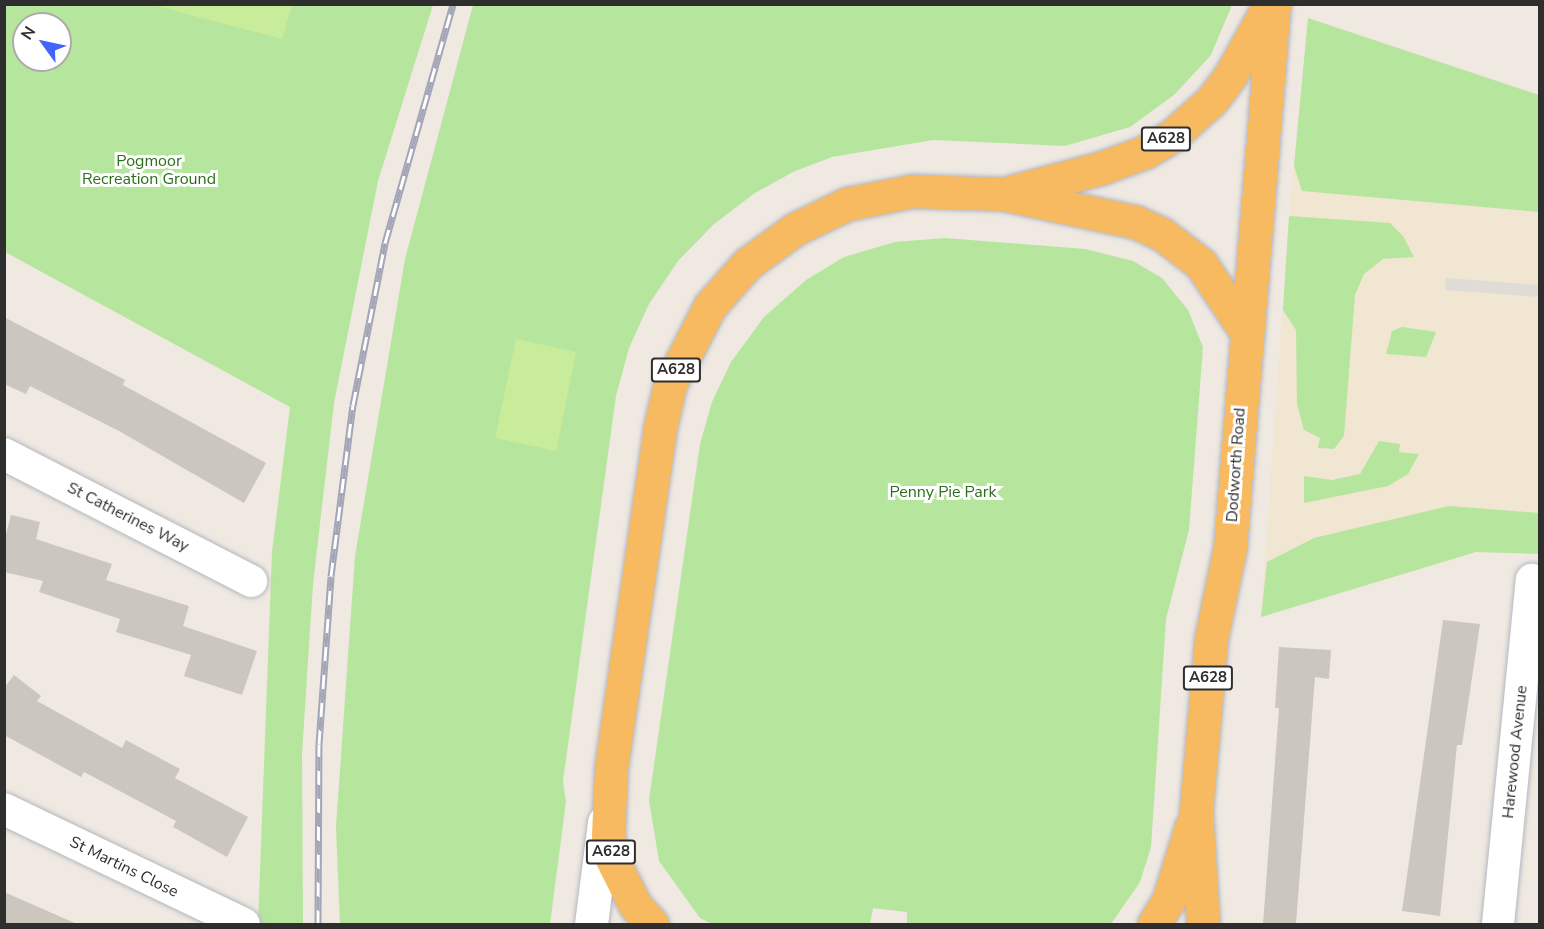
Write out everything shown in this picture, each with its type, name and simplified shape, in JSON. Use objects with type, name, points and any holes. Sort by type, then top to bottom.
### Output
[{"type":"highway","name":"A628","points":[[1004,194],[1101,168],[1145,152],[1173,135],[1205,107],[1230,76],[1272,4]]},
{"type":"highway","name":"Dodworth Road","points":[[1203,924],[1196,811],[1211,639],[1230,547],[1272,4]]},
{"type":"highway","name":"A628","points":[[652,924],[634,905],[612,859],[608,835],[611,768],[660,428],[680,358],[710,306],[747,264],[820,215],[847,204],[912,191],[1004,194],[1136,222],[1162,234],[1201,264],[1247,333]]},
{"type":"highway","name":"A628","points":[[1154,924],[1169,899],[1196,811]]},
{"type":"street","name":"St Catherines Way","points":[[4,454],[251,581]]},
{"type":"street","name":"Harewood Avenue","points":[[1498,924],[1532,580]]},
{"type":"street","points":[[591,924],[611,768]]},
{"type":"street","name":"St Martins Close","points":[[4,809],[243,924]]},
{"type":"shaded area","points":[[1308,18],[1539,95],[1539,554],[1476,552],[1261,617],[1289,216]]},
{"type":"shaded area","points":[[1446,278],[1539,285],[1539,297],[1445,290]]},
{"type":"green space","name":"Pogmoor Recreation Ground","points":[[4,5],[433,5],[378,181],[334,403],[313,584],[302,754],[303,924],[258,924],[272,552],[290,407],[5,252]]},
{"type":"green space","points":[[153,5],[292,5],[282,39]]},
{"type":"green space","points":[[473,5],[1232,5],[1211,55],[1174,95],[1130,127],[1065,146],[933,140],[832,157],[793,172],[755,193],[714,224],[678,261],[649,304],[629,348],[616,396],[563,781],[566,802],[550,924],[340,924],[336,827],[355,556],[405,259]]},
{"type":"green space","points":[[1308,18],[1539,95],[1539,212],[1302,191],[1294,166]]},
{"type":"green space","points":[[1289,216],[1390,223],[1403,236],[1414,257],[1383,259],[1364,274],[1355,295],[1344,436],[1334,449],[1318,448],[1320,438],[1304,430],[1297,404],[1296,330],[1283,310]]},
{"type":"green space","name":"Penny Pie Park","points":[[945,238],[1085,249],[1133,261],[1162,278],[1188,310],[1203,347],[1189,530],[1166,619],[1151,847],[1140,882],[1111,924],[907,924],[907,912],[873,908],[870,924],[712,924],[700,918],[659,861],[649,800],[700,444],[712,402],[731,362],[764,317],[806,280],[844,257],[895,242]]},
{"type":"green space","points":[[1402,327],[1436,332],[1426,357],[1386,354],[1392,331]]},
{"type":"green space","points":[[516,339],[576,352],[556,451],[495,438]]},
{"type":"green space","points":[[1379,441],[1400,444],[1399,452],[1419,454],[1408,474],[1388,486],[1304,503],[1304,476],[1332,480],[1360,474]]},
{"type":"green space","points":[[1449,506],[1539,513],[1539,554],[1476,552],[1261,617],[1267,562],[1314,538]]},
{"type":"building","points":[[4,317],[125,380],[123,385],[266,463],[244,503],[119,431],[30,386],[26,394],[4,384]]},
{"type":"building","points":[[11,515],[40,522],[36,539],[112,564],[106,580],[189,606],[183,626],[257,651],[242,695],[184,676],[191,655],[116,632],[120,619],[39,592],[43,581],[4,572],[4,542]]},
{"type":"building","points":[[1443,620],[1480,624],[1462,745],[1457,745],[1440,916],[1402,911]]},
{"type":"building","points":[[1279,647],[1331,650],[1329,679],[1315,677],[1296,924],[1263,924],[1279,708],[1275,708]]},
{"type":"building","points":[[14,675],[41,696],[37,701],[122,748],[126,740],[180,769],[175,778],[248,817],[227,857],[173,827],[176,821],[84,772],[81,777],[4,735],[4,688]]},
{"type":"building","points":[[4,892],[77,924],[4,924]]},
{"type":"railway","points":[[318,924],[319,744],[331,576],[353,405],[385,243],[453,4]]}]
